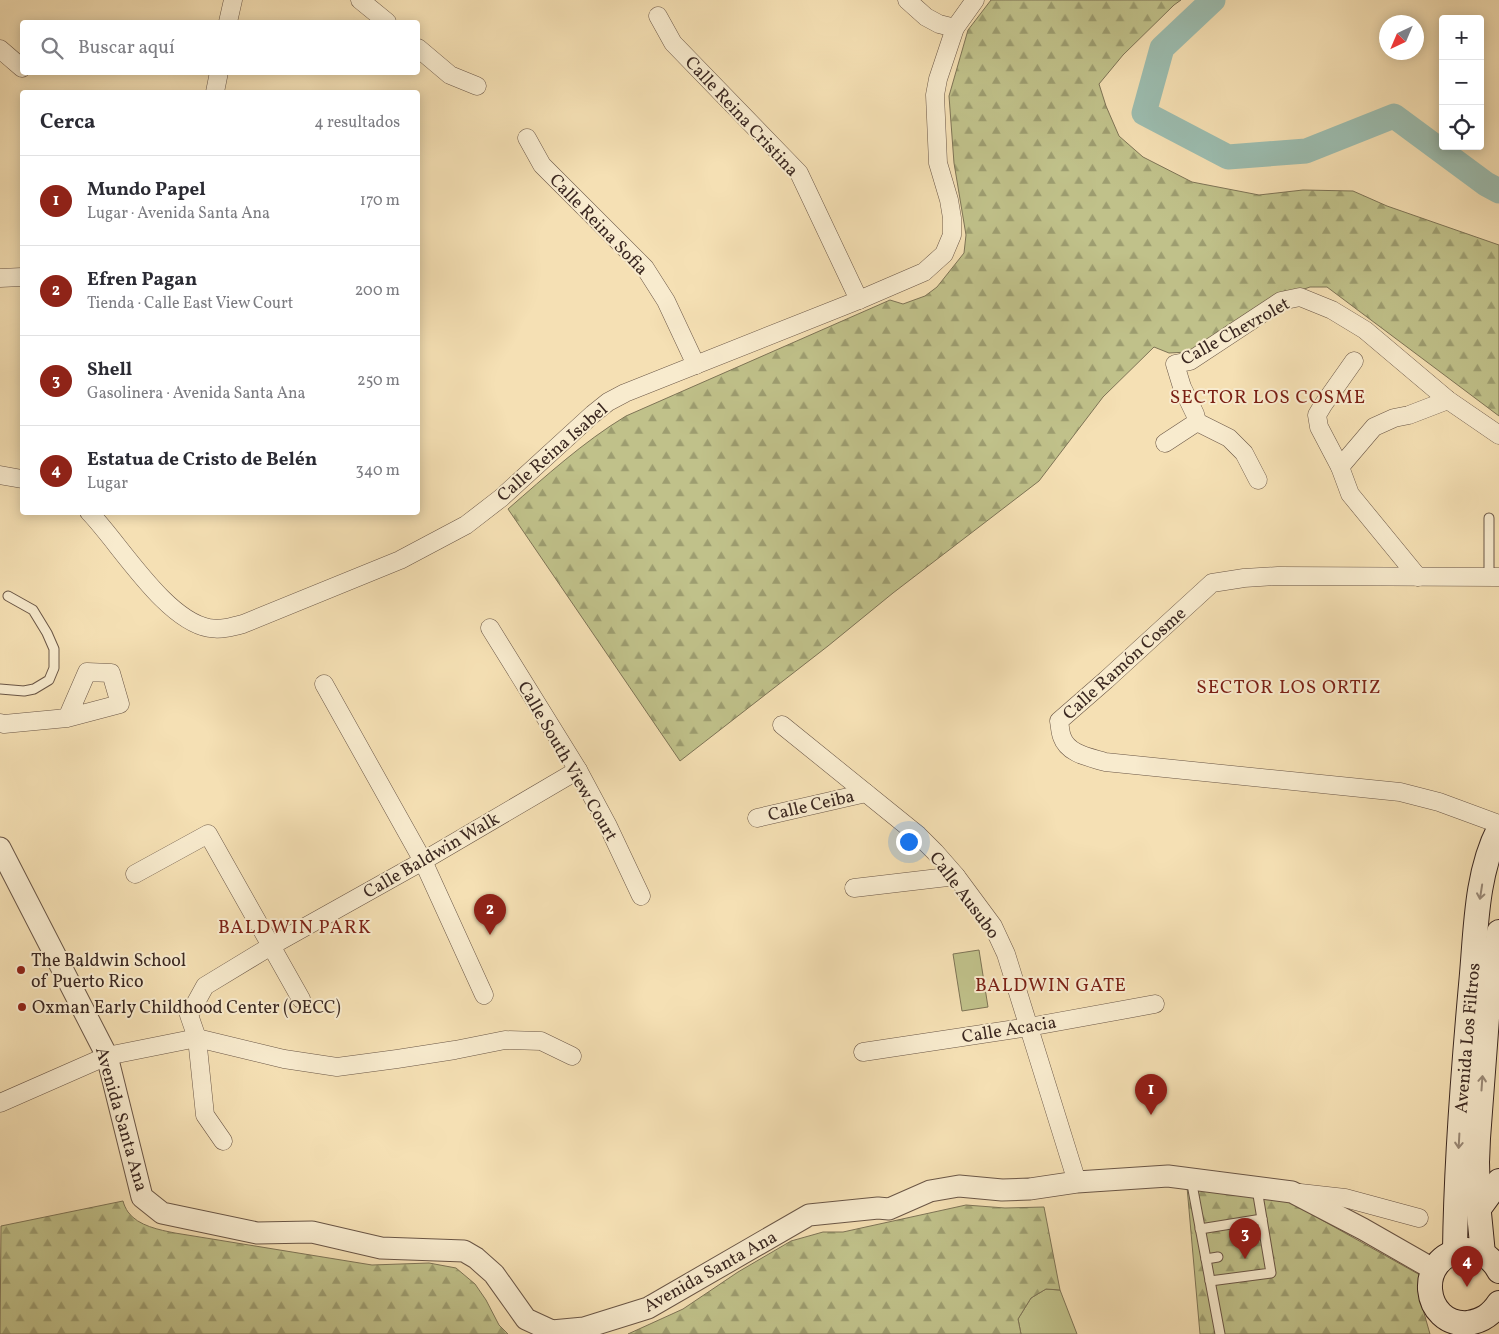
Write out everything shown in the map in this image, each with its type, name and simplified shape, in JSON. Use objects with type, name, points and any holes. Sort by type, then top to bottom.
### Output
[{"type":"main road","name":"Avenida Los Filtros","points":[[1455,1251],[1461,1113],[1478,911],[1485,867],[1499,829]]},
{"type":"main road","name":"Avenida Los Filtros","points":[[1494,1263],[1478,1210],[1477,1162],[1487,1018],[1499,932]]},
{"type":"main road","points":[[1478,1210],[1499,1181]]},
{"type":"main road","points":[[1494,1263],[1469,1250],[1455,1251],[1442,1258],[1434,1269],[1429,1283],[1431,1297],[1438,1310],[1452,1327],[1463,1323],[1477,1328],[1499,1303]]},
{"type":"street","points":[[228,20],[233,0]]},
{"type":"street","points":[[360,0],[385,20]]},
{"type":"street","points":[[907,0],[926,17],[939,24],[955,28]]},
{"type":"street","name":"Calle Reina Isabel","points":[[92,515],[149,585],[179,615],[209,628],[227,628],[243,624],[400,560],[466,525],[500,498],[586,420],[608,402],[625,393],[924,272],[944,254],[952,235],[949,200],[938,163],[935,95],[938,79],[955,28],[975,0]]},
{"type":"street","name":"Calle Reina Cristina","points":[[658,16],[673,43],[799,173],[858,300]]},
{"type":"street","points":[[0,49],[20,66]]},
{"type":"street","points":[[420,50],[450,75],[477,86]]},
{"type":"street","points":[[215,90],[218,75]]},
{"type":"street","name":"Calle Reina Sofia","points":[[527,138],[542,165],[645,268],[666,301],[696,365]]},
{"type":"street","points":[[0,278],[20,277]]},
{"type":"street","name":"Calle Chevrolet","points":[[1197,422],[1182,387],[1175,364],[1190,361],[1281,301],[1300,297],[1332,310],[1365,330],[1448,400],[1499,436]]},
{"type":"street","points":[[1354,361],[1323,404],[1317,416],[1319,427],[1340,467],[1350,494],[1418,577]]},
{"type":"street","points":[[1340,467],[1374,427],[1394,418],[1409,415],[1448,400]]},
{"type":"street","points":[[1165,443],[1197,422],[1229,438],[1244,453],[1258,480]]},
{"type":"street","points":[[0,475],[20,479]]},
{"type":"street","name":"Calle Ramón Cosme","points":[[1494,578],[1278,576],[1244,578],[1212,583],[1059,721],[1062,737],[1067,746],[1076,752],[1105,762],[1400,792],[1439,802],[1499,824]]},
{"type":"street","name":"Calle South View Court","points":[[490,628],[578,770],[608,826],[641,896]]},
{"type":"street","points":[[324,684],[423,861],[484,996]]},
{"type":"street","points":[[0,724],[67,718]]},
{"type":"street","name":"Calle Ausubo","points":[[782,725],[918,835],[956,876],[993,926],[1006,954],[1077,1182]]},
{"type":"street","name":"Calle Baldwin Walk","points":[[222,1141],[205,1115],[197,1038],[189,1015],[204,986],[578,770]]},
{"type":"street","name":"Calle Ceiba","points":[[757,818],[866,793]]},
{"type":"street","points":[[135,874],[208,834],[300,999]]},
{"type":"street","name":"Avenida Santa Ana","points":[[0,848],[107,1056],[142,1197],[162,1213],[257,1232],[312,1232],[381,1248],[464,1251],[476,1258],[494,1274],[526,1319],[552,1331],[584,1328],[648,1308],[809,1215],[878,1208],[889,1209],[930,1191],[959,1186],[1002,1190],[1030,1189],[1077,1182],[1168,1176],[1292,1192],[1434,1269]]},
{"type":"street","points":[[854,888],[956,876]]},
{"type":"street","name":"Calle Acacia","points":[[863,1052],[1029,1027],[1155,1004]]},
{"type":"street","points":[[0,1103],[107,1056],[197,1038],[284,1059],[337,1067],[455,1050],[504,1040],[541,1041],[572,1056]]},
{"type":"street","points":[[1292,1192],[1345,1198],[1419,1218]]},
{"type":"lane","points":[[1490,518],[1494,578]]},
{"type":"lane","points":[[0,689],[24,691],[34,689],[49,680],[54,668],[54,649],[33,610],[8,596]]},
{"type":"lane","points":[[1191,1179],[1220,1334]]},
{"type":"lane","points":[[1210,1281],[1271,1273],[1264,1248],[1257,1188]]},
{"type":"lane","points":[[1200,1229],[1262,1219]]},
{"type":"lane","points":[[1206,1259],[1218,1256]]},
{"type":"green space","points":[[991,0],[1181,0],[1123,55],[1099,84],[1119,136],[1143,157],[1192,182],[1259,195],[1303,190],[1353,191],[1387,206],[1499,245],[1499,416],[1327,287],[1310,287],[1290,294],[1188,352],[1169,353],[1154,347],[1103,397],[1039,481],[680,761],[508,509],[580,448],[626,416],[890,300],[903,304],[925,296],[937,287],[964,253],[966,235],[954,163],[949,96],[968,30]]},
{"type":"green space","points":[[979,950],[988,1007],[962,1011],[953,954]]},
{"type":"green space","points":[[1187,1187],[1288,1201],[1420,1275],[1422,1306],[1430,1334],[1200,1334]]},
{"type":"green space","points":[[123,1201],[128,1212],[137,1221],[169,1232],[372,1265],[429,1263],[456,1268],[475,1284],[499,1325],[508,1334],[0,1334],[1,1226]]},
{"type":"green space","points":[[966,1205],[1005,1208],[1044,1207],[1060,1290],[1046,1289],[1031,1298],[1018,1319],[1021,1334],[628,1334],[683,1309],[738,1272],[791,1241],[823,1232],[843,1232]]},
{"type":"green space","points":[[1046,1289],[1060,1290],[1077,1334],[1021,1334],[1018,1319],[1031,1298]]},
{"type":"waterway","points":[[1213,0],[1162,48],[1144,113],[1228,157],[1306,151],[1394,116],[1486,184],[1499,191]]},
{"type":"place","name":"Efren Pagan","points":[[490,935]]},
{"type":"place","name":"The Baldwin School of Puerto Rico","points":[[21,970]]},
{"type":"place","name":"Oxman Early Childhood Center (OECC)","points":[[22,1007]]},
{"type":"place","name":"Mundo Papel","points":[[1151,1115]]},
{"type":"place","name":"Shell","points":[[1245,1259]]},
{"type":"place","name":"Estatua de Cristo de Belén","points":[[1467,1287]]},
{"type":"district","name":"SECTOR LOS COSME","points":[[1268,396]]},
{"type":"district","name":"SECTOR LOS ORTIZ","points":[[1289,686]]},
{"type":"district","name":"BALDWIN PARK","points":[[295,926]]},
{"type":"district","name":"BALDWIN GATE","points":[[1051,984]]}]
